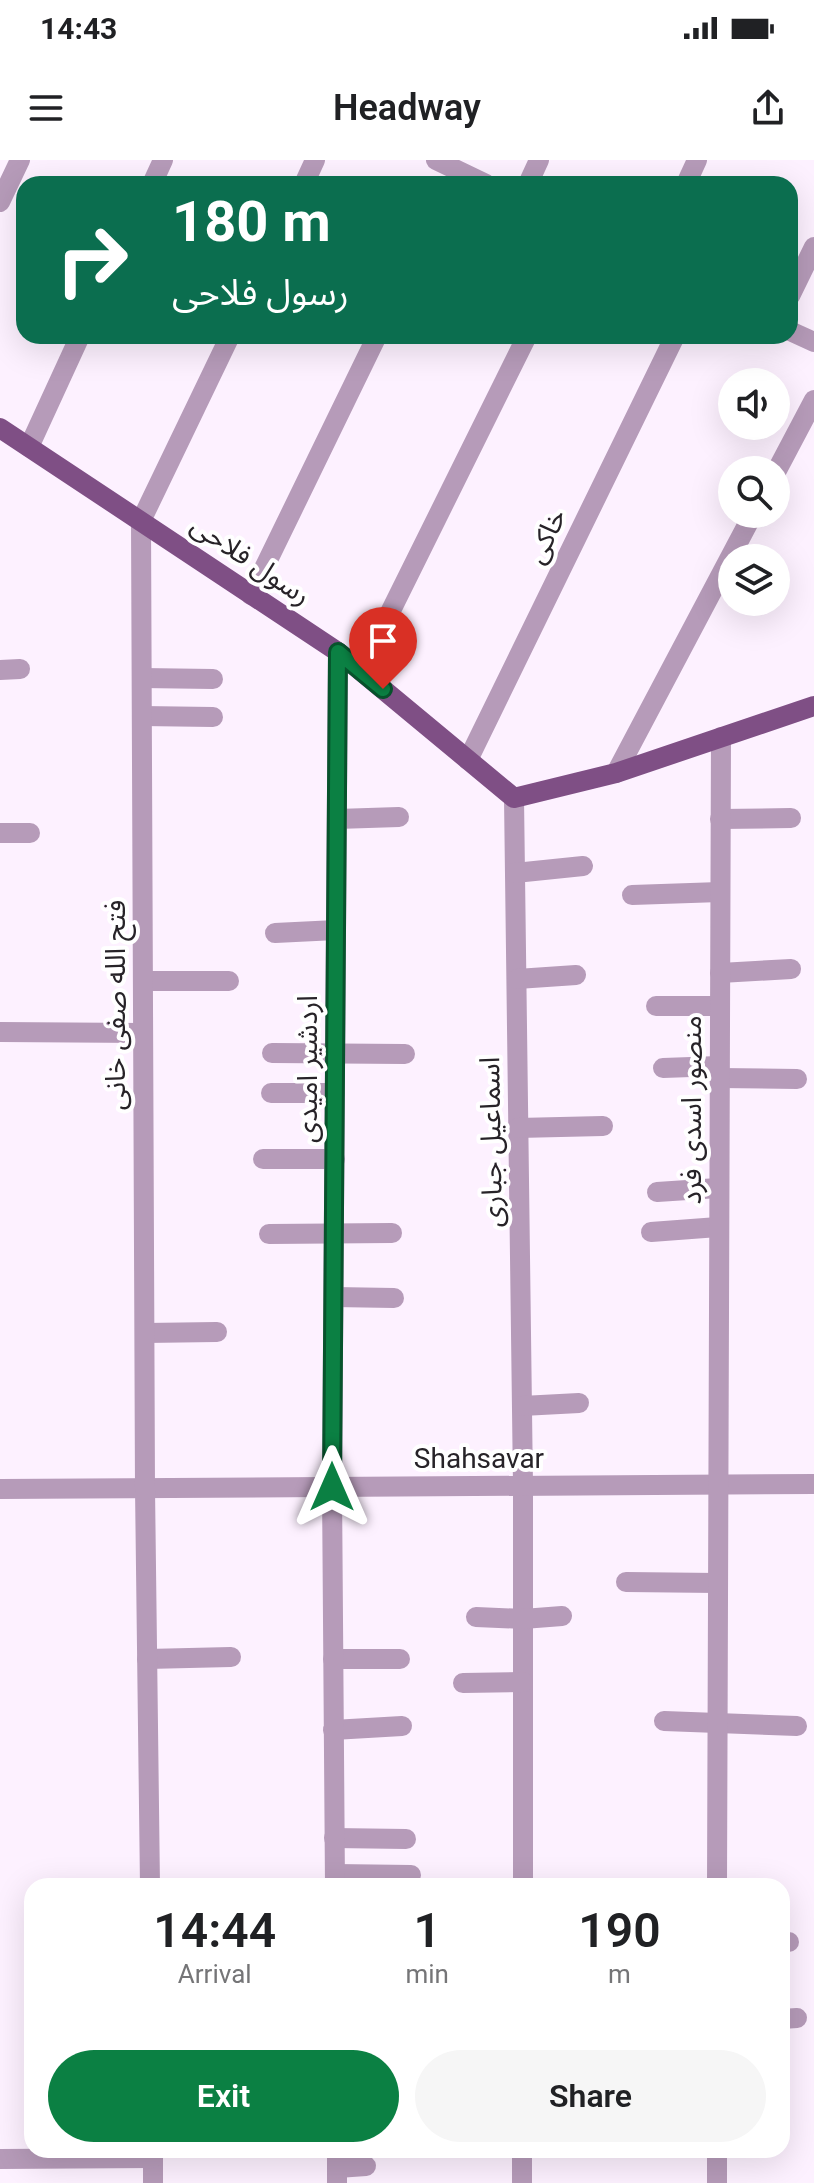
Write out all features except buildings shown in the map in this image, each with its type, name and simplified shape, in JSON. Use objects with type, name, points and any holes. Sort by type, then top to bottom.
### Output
[{"type":"main road","name":"رسول فلاحی","points":[[0,428],[338,652],[514,798]]},
{"type":"main road","points":[[514,798],[616,773],[814,706]]},
{"type":"street","points":[[0,202],[20,160]]},
{"type":"street","points":[[436,160],[453,176]]},
{"type":"street","points":[[798,280],[814,247]]},
{"type":"street","points":[[29,447],[76,344]]},
{"type":"street","points":[[141,521],[226,344]]},
{"type":"street","points":[[251,595],[373,344]]},
{"type":"street","points":[[361,671],[523,344]]},
{"type":"street","name":"خاکی","points":[[468,760],[671,344]]},
{"type":"street","points":[[784,456],[814,400]]},
{"type":"street","name":"فتح الله صفی خانی","points":[[141,521],[150,1878]]},
{"type":"street","points":[[616,773],[746,528]]},
{"type":"street","name":"اردشیر امیدی","points":[[335,1878],[332,1487],[338,652]]},
{"type":"street","points":[[142,678],[213,679]]},
{"type":"street","points":[[142,716],[213,717]]},
{"type":"street","name":"منصور اسدی فرد","points":[[717,1878],[721,737]]},
{"type":"street","name":"اسماعیل جباری","points":[[514,798],[523,1486],[523,1878]]},
{"type":"street","points":[[337,819],[399,817]]},
{"type":"street","points":[[720,819],[791,818]]},
{"type":"street","points":[[0,833],[30,833]]},
{"type":"street","points":[[515,873],[583,866]]},
{"type":"street","points":[[632,895],[720,892]]},
{"type":"street","points":[[275,933],[336,930]]},
{"type":"street","points":[[720,973],[791,969]]},
{"type":"street","points":[[517,979],[576,975]]},
{"type":"street","points":[[143,981],[229,981]]},
{"type":"street","points":[[656,1006],[719,1006]]},
{"type":"street","points":[[0,1032],[143,1033]]},
{"type":"street","points":[[272,1053],[405,1054]]},
{"type":"street","points":[[663,1068],[797,1079]]},
{"type":"street","points":[[271,1093],[335,1093]]},
{"type":"street","points":[[518,1128],[603,1126]]},
{"type":"street","points":[[263,1159],[335,1159]]},
{"type":"street","points":[[657,1192],[718,1188]]},
{"type":"street","points":[[651,1232],[718,1227]]},
{"type":"street","points":[[269,1234],[392,1233]]},
{"type":"street","points":[[334,1297],[394,1298]]},
{"type":"street","points":[[145,1333],[217,1332]]},
{"type":"street","points":[[522,1406],[579,1403]]},
{"type":"street","name":"Shahsavar","points":[[0,1489],[814,1484]]},
{"type":"street","points":[[626,1582],[717,1583]]},
{"type":"street","points":[[476,1617],[523,1619],[562,1616]]},
{"type":"street","points":[[147,1659],[231,1657]]},
{"type":"street","points":[[333,1659],[400,1659]]},
{"type":"street","points":[[463,1683],[523,1682]]},
{"type":"street","points":[[664,1721],[797,1726]]},
{"type":"street","points":[[333,1730],[402,1726]]},
{"type":"street","points":[[334,1838],[406,1839]]},
{"type":"street","points":[[365,1878],[411,1875]]},
{"type":"street","points":[[0,2159],[31,2158]]},
{"type":"street","points":[[153,2158],[153,2183]]},
{"type":"street","points":[[522,2158],[522,2183]]},
{"type":"street","points":[[717,2158],[717,2183]]},
{"type":"street","points":[[337,2167],[366,2166]]},
{"type":"route","points":[[332,1487],[338,652],[383,689]]}]
